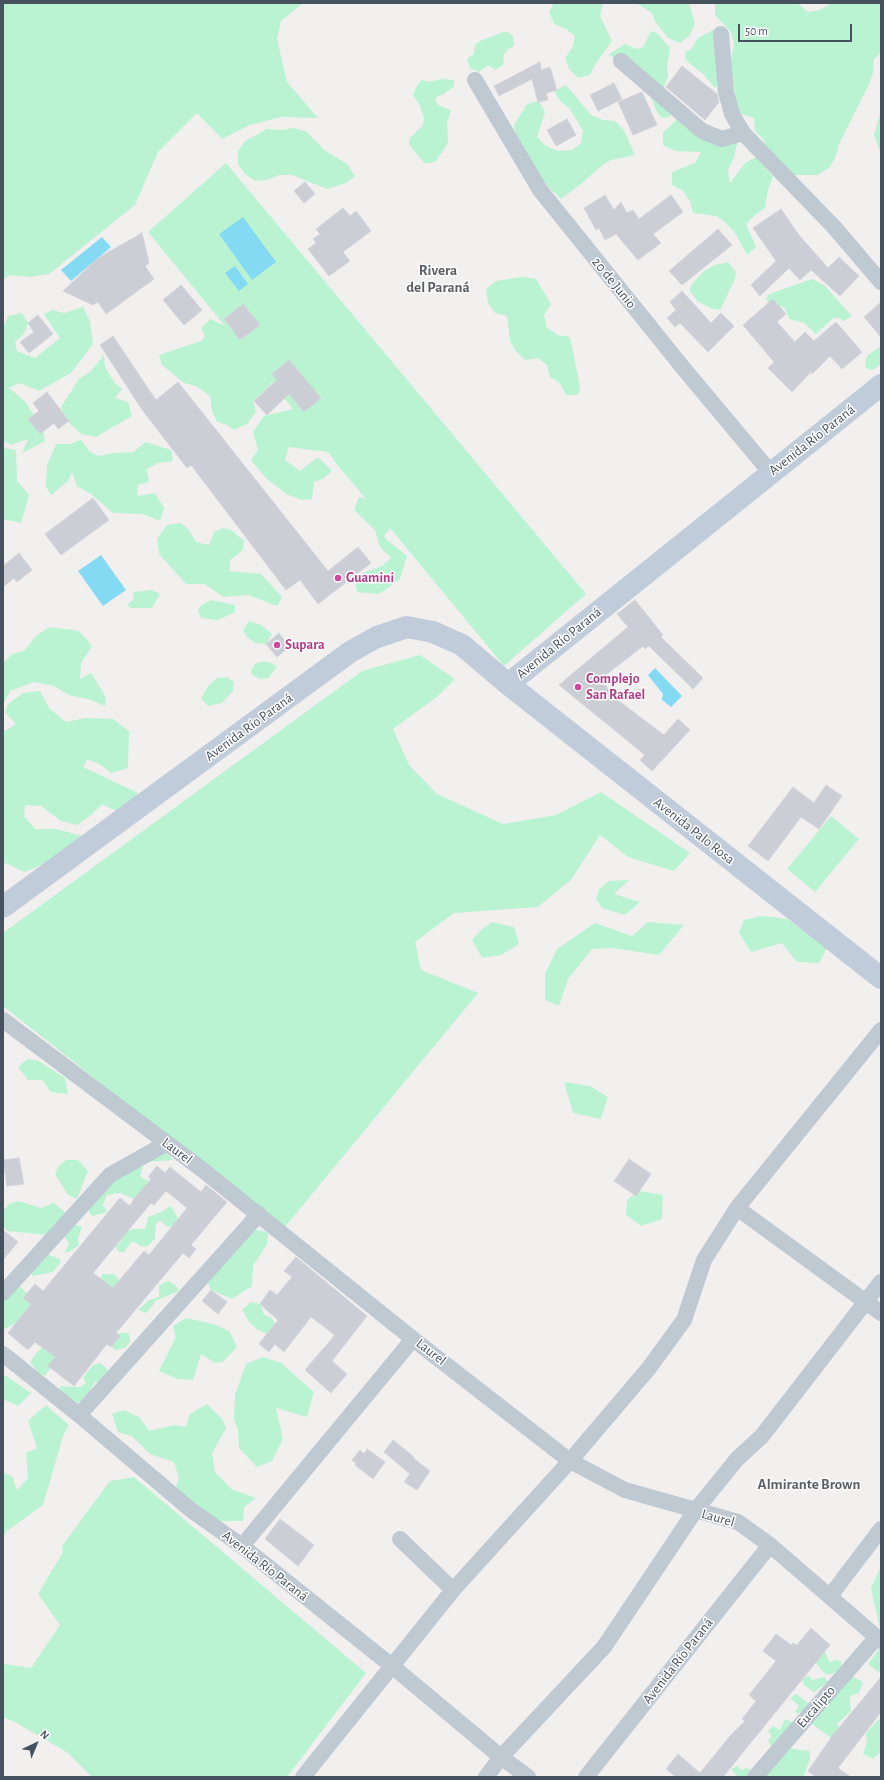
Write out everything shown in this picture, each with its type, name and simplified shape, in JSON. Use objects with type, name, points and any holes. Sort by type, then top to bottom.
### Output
[{"type":"main road","name":"Avenida Río Paraná","points":[[3,907],[350,652],[377,637],[407,627],[433,632],[462,645],[508,684],[881,385]]},
{"type":"main road","name":"Avenida Palo Rosa","points":[[508,684],[881,978]]},
{"type":"street","points":[[721,34],[726,92],[732,114],[742,133],[834,227],[881,282]]},
{"type":"street","points":[[622,61],[702,131],[722,139],[742,133]]},
{"type":"street","name":"20 de Junio","points":[[475,80],[540,190],[679,363],[770,473]]},
{"type":"street","name":"Laurel","points":[[3,1020],[259,1214],[413,1339],[570,1461],[625,1490],[738,1522],[770,1545],[879,1639]]},
{"type":"street","points":[[303,1777],[453,1590],[570,1461],[649,1368],[684,1320],[704,1260],[737,1208],[881,1030]]},
{"type":"street","points":[[3,1293],[110,1175],[167,1143]]},
{"type":"street","points":[[737,1208],[881,1313]]},
{"type":"street","points":[[79,1415],[259,1214]]},
{"type":"street","points":[[486,1777],[501,1757],[604,1647],[695,1511],[738,1459],[762,1436],[881,1282]]},
{"type":"street","points":[[242,1546],[413,1339]]},
{"type":"street","name":"Avenida Río Paraná","points":[[3,1354],[79,1415],[192,1510],[242,1546],[392,1666],[501,1757],[528,1777]]},
{"type":"street","points":[[830,1596],[881,1529]]},
{"type":"street","points":[[400,1539],[453,1590]]},
{"type":"street","name":"Avenida Río Paraná","points":[[586,1777],[770,1545]]},
{"type":"street","name":"Eucalipto","points":[[755,1777],[879,1639]]},
{"type":"green space","points":[[3,3],[303,3],[281,21],[277,39],[287,82],[318,118],[281,117],[250,125],[222,139],[197,113],[158,152],[135,205],[49,274],[30,277],[9,275],[3,280]]},
{"type":"green space","points":[[554,3],[603,3],[600,16],[612,41],[596,63],[590,75],[578,78],[569,69],[565,58],[572,48],[575,36],[566,29],[554,24],[549,12]]},
{"type":"green space","points":[[636,3],[689,3],[695,24],[690,35],[680,43],[668,38],[655,21],[652,13]]},
{"type":"green space","points":[[715,3],[797,3],[808,12],[820,10],[832,3],[881,3],[881,53],[874,59],[873,73],[869,84],[839,144],[836,156],[829,168],[818,175],[793,175],[767,153],[764,140],[755,131],[754,118],[741,114],[734,104],[735,92],[730,67],[734,42],[730,31],[715,15]]},
{"type":"green space","points":[[713,30],[717,31],[720,83],[715,88],[703,74],[685,59],[685,52],[691,49],[698,38]]},
{"type":"green space","points":[[651,31],[657,33],[670,48],[667,67],[668,77],[663,88],[674,112],[669,117],[663,118],[658,114],[648,91],[609,54],[625,44],[637,49],[643,47]]},
{"type":"green space","points":[[504,32],[508,32],[513,36],[514,46],[508,49],[504,55],[503,65],[495,70],[490,66],[487,66],[479,72],[470,68],[467,59],[474,54],[475,45],[480,41]]},
{"type":"green space","points":[[441,79],[454,80],[454,86],[444,94],[438,96],[435,101],[440,106],[451,110],[447,123],[448,143],[436,161],[424,163],[409,144],[410,138],[423,125],[424,118],[420,106],[413,95],[418,84],[422,80],[429,82]]},
{"type":"green space","points":[[566,85],[591,115],[603,120],[615,121],[624,130],[635,155],[611,160],[600,167],[561,199],[542,181],[516,137],[514,125],[527,104],[539,101],[545,112],[537,137],[546,146],[558,151],[572,150],[581,143],[583,131],[570,109],[561,102],[554,91]]},
{"type":"green space","points":[[881,109],[881,154],[874,135]]},
{"type":"green space","points":[[681,115],[729,134],[737,144],[734,157],[728,170],[730,183],[745,163],[756,157],[773,177],[768,189],[765,208],[746,224],[756,247],[747,255],[735,233],[727,224],[717,216],[693,213],[690,201],[683,191],[672,185],[672,172],[695,163],[701,152],[675,151],[663,145],[663,133]]},
{"type":"green space","points":[[294,128],[307,132],[324,150],[347,164],[355,176],[346,183],[327,189],[292,175],[279,175],[267,180],[255,181],[245,174],[238,164],[238,151],[245,141],[267,129],[282,130]]},
{"type":"green space","points":[[226,163],[586,594],[504,666],[390,528],[384,536],[407,556],[400,579],[379,594],[357,592],[354,576],[382,566],[391,558],[380,547],[375,530],[354,510],[359,497],[366,499],[328,452],[289,447],[285,460],[300,471],[318,457],[332,471],[323,479],[314,482],[312,499],[302,500],[286,494],[266,478],[251,460],[258,450],[253,432],[264,416],[293,409],[271,382],[270,386],[253,401],[256,412],[247,424],[234,430],[227,425],[217,422],[212,411],[210,396],[196,386],[184,383],[162,365],[159,355],[201,341],[205,337],[201,328],[210,319],[225,326],[148,232]]},
{"type":"green space","points":[[728,262],[736,272],[735,279],[720,310],[713,309],[697,301],[690,291],[691,285],[704,271],[715,265]]},
{"type":"green space","points":[[522,277],[536,279],[551,304],[544,315],[547,328],[558,335],[570,337],[580,390],[578,395],[566,395],[560,383],[550,377],[547,365],[538,358],[525,360],[516,351],[510,341],[507,316],[495,313],[488,303],[486,289],[496,281]]},
{"type":"green space","points":[[812,279],[824,285],[852,316],[844,321],[839,318],[833,318],[816,334],[804,323],[789,319],[785,308],[771,306],[766,299],[769,294]]},
{"type":"green space","points":[[83,307],[90,321],[93,344],[71,373],[39,391],[19,383],[9,388],[25,401],[43,430],[45,441],[22,453],[28,439],[11,445],[3,441],[3,327],[8,316],[22,313],[28,323],[24,334],[15,342],[17,351],[35,358],[60,338],[44,314],[52,310],[64,313]]},
{"type":"green space","points":[[881,346],[881,364],[872,370],[866,368],[865,361],[868,355]]},
{"type":"green space","points":[[104,355],[105,367],[114,382],[122,389],[115,398],[128,402],[132,416],[96,437],[81,434],[65,419],[61,407],[79,379],[91,371]]},
{"type":"green space","points":[[81,440],[89,451],[98,456],[133,452],[146,442],[171,450],[173,461],[158,463],[147,469],[149,482],[138,485],[137,496],[155,493],[164,508],[160,521],[143,514],[113,513],[91,494],[77,486],[72,472],[68,481],[51,495],[46,487],[47,465],[56,444],[70,444]]},
{"type":"green space","points":[[3,448],[16,450],[17,481],[29,495],[21,523],[3,519]]},
{"type":"green space","points":[[181,523],[189,530],[196,542],[209,545],[214,532],[222,528],[231,530],[244,541],[243,550],[230,560],[230,571],[261,574],[282,597],[277,606],[248,595],[223,597],[205,584],[186,584],[159,554],[157,539],[167,525]]},
{"type":"green space","points":[[152,590],[160,594],[152,608],[131,608],[127,605],[133,600],[134,592]]},
{"type":"green space","points":[[211,600],[235,605],[235,612],[218,620],[201,618],[198,610],[201,605]]},
{"type":"green space","points":[[249,621],[261,625],[272,634],[266,644],[255,643],[247,637],[243,630]]},
{"type":"green space","points":[[50,627],[79,631],[92,646],[81,663],[80,679],[91,673],[106,697],[105,706],[91,700],[69,695],[54,686],[34,682],[10,691],[3,705],[3,663],[12,654],[24,651],[37,635]]},
{"type":"green space","points":[[420,655],[455,679],[438,696],[393,729],[409,765],[437,794],[503,824],[556,815],[601,792],[690,853],[674,871],[628,857],[600,835],[571,880],[538,907],[454,913],[415,942],[421,970],[478,993],[284,1228],[3,1006],[3,933],[362,671]]},
{"type":"green space","points":[[260,662],[269,662],[277,666],[269,678],[260,679],[252,675],[251,671],[255,664]]},
{"type":"green space","points":[[227,677],[234,682],[233,691],[222,703],[208,706],[201,698],[209,685],[217,678]]},
{"type":"green space","points":[[40,691],[49,708],[66,722],[85,718],[113,719],[129,731],[128,768],[111,773],[101,765],[87,759],[83,767],[138,793],[134,811],[126,816],[102,804],[89,817],[77,825],[61,821],[41,806],[25,805],[24,816],[35,829],[56,829],[83,836],[58,858],[25,872],[3,862],[3,732],[16,724],[5,712],[8,704],[23,693]]},
{"type":"green space","points":[[831,816],[859,839],[815,892],[787,869]]},
{"type":"green space","points":[[629,880],[614,894],[640,902],[625,915],[602,908],[596,899],[599,889],[609,881]]},
{"type":"green space","points":[[762,916],[787,919],[827,948],[819,963],[797,962],[782,943],[751,952],[739,933],[744,920]]},
{"type":"green space","points":[[492,922],[514,927],[519,944],[501,955],[482,958],[472,940],[482,929]]},
{"type":"green space","points":[[648,922],[684,925],[659,955],[612,948],[592,949],[568,979],[559,1006],[545,1000],[545,974],[557,949],[595,923],[632,936]]},
{"type":"green space","points":[[28,1059],[39,1061],[65,1078],[68,1094],[51,1092],[42,1080],[28,1080],[18,1067]]},
{"type":"green space","points":[[564,1082],[590,1086],[608,1097],[601,1119],[573,1113]]},
{"type":"green space","points":[[163,1149],[173,1160],[144,1162],[140,1176],[151,1183],[145,1196],[134,1199],[120,1193],[107,1195],[103,1205],[107,1212],[92,1216],[81,1201]]},
{"type":"green space","points":[[66,1160],[78,1160],[88,1171],[77,1199],[68,1195],[55,1174],[58,1167]]},
{"type":"green space","points":[[639,1191],[663,1195],[662,1219],[641,1226],[626,1215],[627,1200]]},
{"type":"green space","points":[[18,1201],[41,1208],[54,1203],[66,1213],[67,1222],[82,1227],[78,1239],[79,1245],[69,1252],[65,1252],[69,1243],[60,1229],[49,1235],[7,1231],[3,1225],[3,1211],[9,1204]]},
{"type":"green space","points":[[171,1206],[180,1222],[170,1227],[166,1226],[160,1220],[156,1224],[155,1239],[146,1247],[140,1246],[135,1242],[131,1242],[124,1252],[119,1252],[115,1246],[120,1243],[124,1233],[133,1229],[145,1229],[148,1217]]},
{"type":"green space","points":[[252,1229],[268,1232],[267,1244],[253,1266],[252,1286],[232,1299],[211,1290],[207,1280]]},
{"type":"green space","points":[[44,1253],[60,1259],[61,1262],[53,1272],[32,1276],[29,1264]]},
{"type":"green space","points":[[102,1274],[114,1274],[121,1282],[117,1293],[101,1279]]},
{"type":"green space","points":[[14,1281],[28,1294],[31,1306],[22,1320],[3,1330],[3,1296]]},
{"type":"green space","points":[[168,1281],[175,1285],[179,1291],[155,1301],[146,1313],[138,1310],[149,1300],[159,1297],[159,1285]]},
{"type":"green space","points":[[251,1302],[260,1304],[264,1315],[272,1318],[275,1324],[267,1334],[258,1330],[250,1323],[242,1310]]},
{"type":"green space","points":[[186,1318],[217,1325],[230,1332],[237,1347],[223,1362],[215,1363],[201,1354],[193,1380],[178,1379],[159,1371],[176,1337],[173,1326]]},
{"type":"green space","points":[[117,1333],[128,1333],[130,1342],[125,1348],[116,1350],[111,1347]]},
{"type":"green space","points":[[46,1345],[55,1350],[53,1364],[45,1376],[38,1372],[30,1362],[37,1352]]},
{"type":"green space","points":[[263,1357],[281,1363],[314,1392],[307,1417],[276,1408],[283,1439],[272,1461],[257,1467],[239,1448],[238,1430],[234,1420],[235,1395],[246,1364]]},
{"type":"green space","points":[[100,1363],[107,1369],[109,1376],[103,1383],[95,1382],[86,1398],[77,1403],[66,1399],[59,1386],[80,1387],[86,1383],[84,1376],[93,1365]]},
{"type":"green space","points":[[3,1374],[31,1393],[18,1406],[3,1399]]},
{"type":"green space","points":[[207,1404],[223,1420],[226,1428],[212,1453],[215,1472],[231,1489],[256,1498],[244,1507],[243,1521],[219,1521],[174,1493],[179,1478],[174,1462],[150,1454],[133,1437],[118,1432],[112,1414],[124,1410],[139,1417],[149,1431],[174,1425],[186,1427],[190,1414]]},
{"type":"green space","points":[[46,1405],[69,1425],[63,1436],[43,1505],[8,1530],[3,1537],[3,1473],[12,1476],[17,1490],[28,1478],[26,1453],[37,1448],[28,1421]]},
{"type":"green space","points":[[134,1477],[366,1673],[287,1777],[92,1777],[68,1753],[15,1722],[3,1717],[3,1664],[31,1668],[60,1625],[38,1594],[63,1552],[62,1546],[110,1481]]},
{"type":"green space","points":[[881,1566],[881,1634],[871,1588]]},
{"type":"green space","points":[[881,1646],[881,1671],[878,1672],[868,1664]]},
{"type":"green space","points":[[825,1652],[830,1663],[834,1660],[841,1661],[841,1669],[832,1674],[825,1674],[813,1659],[816,1653]]},
{"type":"green space","points":[[808,1675],[812,1680],[824,1677],[828,1682],[814,1692],[804,1685],[802,1680]]},
{"type":"green space","points":[[850,1675],[863,1682],[859,1693],[850,1696],[851,1711],[837,1724],[843,1734],[834,1740],[808,1721]]},
{"type":"green space","points":[[796,1694],[808,1703],[806,1708],[797,1714],[795,1711],[799,1706],[790,1698]]},
{"type":"green space","points":[[881,1717],[881,1752],[873,1759],[863,1754],[867,1742],[866,1733]]},
{"type":"green space","points":[[785,1719],[794,1723],[774,1746],[771,1746],[768,1740],[772,1736],[768,1731],[773,1726],[780,1730]]},
{"type":"green space","points":[[785,1748],[810,1751],[810,1759],[804,1775],[801,1777],[766,1776]]},
{"type":"green space","points":[[737,1766],[742,1770],[746,1768],[753,1770],[747,1777],[738,1777],[731,1769]]},
{"type":"water","points":[[243,217],[276,262],[252,280],[219,234]]},
{"type":"water","points":[[102,237],[111,247],[71,281],[61,270]]},
{"type":"water","points":[[235,266],[248,284],[239,291],[225,273]]},
{"type":"water","points":[[101,555],[126,590],[103,606],[78,571]]},
{"type":"water","points":[[655,668],[682,696],[671,707],[662,700],[663,694],[648,675]]},
{"type":"building","points":[[540,62],[541,70],[550,67],[557,90],[546,93],[548,100],[538,102],[532,79],[499,96],[494,86]]},
{"type":"building","points":[[682,66],[717,94],[719,102],[705,120],[666,87]]},
{"type":"building","points":[[614,83],[622,99],[598,111],[590,95]]},
{"type":"building","points":[[642,92],[657,125],[633,135],[618,102]]},
{"type":"building","points":[[567,119],[576,135],[556,146],[547,130]]},
{"type":"building","points":[[305,182],[315,194],[304,203],[294,191]]},
{"type":"building","points":[[605,195],[614,210],[621,202],[627,213],[633,210],[639,219],[671,195],[683,212],[653,234],[661,243],[638,260],[616,234],[605,240],[599,228],[596,230],[584,208]]},
{"type":"building","points":[[343,208],[350,216],[356,211],[371,231],[343,252],[350,261],[329,276],[308,249],[316,243],[313,239],[320,234],[316,229]]},
{"type":"building","points":[[781,209],[799,235],[828,268],[839,257],[859,276],[840,296],[811,270],[800,280],[789,268],[760,296],[751,285],[776,261],[753,228]]},
{"type":"building","points":[[718,229],[732,245],[682,285],[669,271]]},
{"type":"building","points":[[142,233],[149,263],[145,266],[154,279],[106,314],[98,302],[93,305],[63,291],[98,258]]},
{"type":"building","points":[[181,285],[202,310],[184,325],[163,300]]},
{"type":"building","points":[[682,291],[711,323],[721,313],[734,326],[708,352],[680,323],[675,327],[667,318],[676,310],[670,302]]},
{"type":"building","points":[[773,299],[786,314],[777,322],[795,342],[805,332],[814,341],[836,322],[862,352],[842,369],[830,356],[812,374],[811,372],[792,392],[768,368],[774,362],[743,325]]},
{"type":"building","points":[[881,302],[881,337],[864,317]]},
{"type":"building","points":[[243,304],[260,325],[240,340],[224,319]]},
{"type":"building","points":[[38,315],[53,334],[29,353],[20,342],[34,332],[28,323]]},
{"type":"building","points":[[113,336],[156,400],[178,382],[328,571],[358,547],[371,563],[318,604],[300,580],[286,590],[191,465],[187,468],[143,411],[100,345]]},
{"type":"building","points":[[289,360],[321,398],[304,412],[289,394],[267,415],[254,401],[277,380],[272,374]]},
{"type":"building","points":[[47,392],[69,421],[58,429],[54,423],[40,434],[28,419],[39,411],[33,403]]},
{"type":"building","points":[[93,498],[109,520],[61,555],[45,534]]},
{"type":"building","points":[[19,553],[32,570],[17,582],[14,578],[3,587],[3,566]]},
{"type":"building","points":[[635,600],[663,635],[661,637],[703,678],[693,689],[649,646],[645,649],[643,646],[602,678],[611,695],[664,735],[678,719],[690,730],[652,771],[640,760],[645,755],[559,685],[628,627],[617,614]]},
{"type":"building","points":[[279,633],[289,647],[277,657],[266,644]]},
{"type":"building","points":[[826,785],[842,796],[819,829],[801,817],[768,861],[748,846],[793,787],[814,803]]},
{"type":"building","points":[[19,1158],[24,1184],[7,1186],[3,1160]]},
{"type":"building","points":[[629,1159],[651,1174],[636,1196],[614,1181]]},
{"type":"building","points":[[157,1166],[165,1173],[170,1167],[201,1192],[206,1185],[227,1202],[191,1245],[196,1249],[189,1258],[183,1253],[116,1333],[120,1336],[111,1347],[107,1344],[74,1386],[48,1366],[55,1357],[35,1342],[28,1350],[8,1333],[31,1304],[23,1298],[35,1284],[43,1291],[120,1198],[130,1206],[151,1179],[148,1177]],"holes":[[[166,1191],[187,1208],[149,1255],[144,1251],[113,1288],[93,1273],[151,1203],[154,1205]]]},
{"type":"building","points":[[3,1230],[18,1242],[3,1260]]},
{"type":"building","points":[[296,1257],[367,1316],[332,1361],[347,1374],[331,1393],[305,1370],[335,1335],[311,1317],[284,1352],[275,1344],[269,1352],[259,1344],[278,1320],[260,1304],[270,1290],[277,1295],[292,1277],[284,1271]]},
{"type":"building","points":[[211,1290],[227,1302],[218,1314],[202,1301]]},
{"type":"building","points":[[393,1440],[430,1471],[417,1490],[404,1482],[410,1474],[384,1452]]},
{"type":"building","points":[[367,1449],[385,1462],[373,1479],[355,1465],[356,1463],[352,1460],[360,1450],[364,1454]]},
{"type":"building","points":[[280,1519],[314,1545],[298,1566],[265,1539]]},
{"type":"building","points":[[811,1628],[830,1645],[723,1777],[676,1777],[666,1769],[678,1754],[700,1773],[730,1736],[745,1721],[742,1719],[756,1701],[749,1695],[776,1661],[763,1651],[776,1634],[791,1645],[793,1643],[797,1645]]},
{"type":"building","points":[[881,1677],[881,1712],[838,1768],[851,1777],[816,1777],[808,1771],[833,1735]]},
{"type":"place","name":"Guamini","points":[[338,578]]},
{"type":"place","name":"Supara","points":[[277,645]]},
{"type":"place","name":"Complejo San Rafael","points":[[578,687]]},
{"type":"district","name":"Rivera del Paraná","points":[[438,278]]},
{"type":"district","name":"Almirante Brown","points":[[809,1484]]}]
